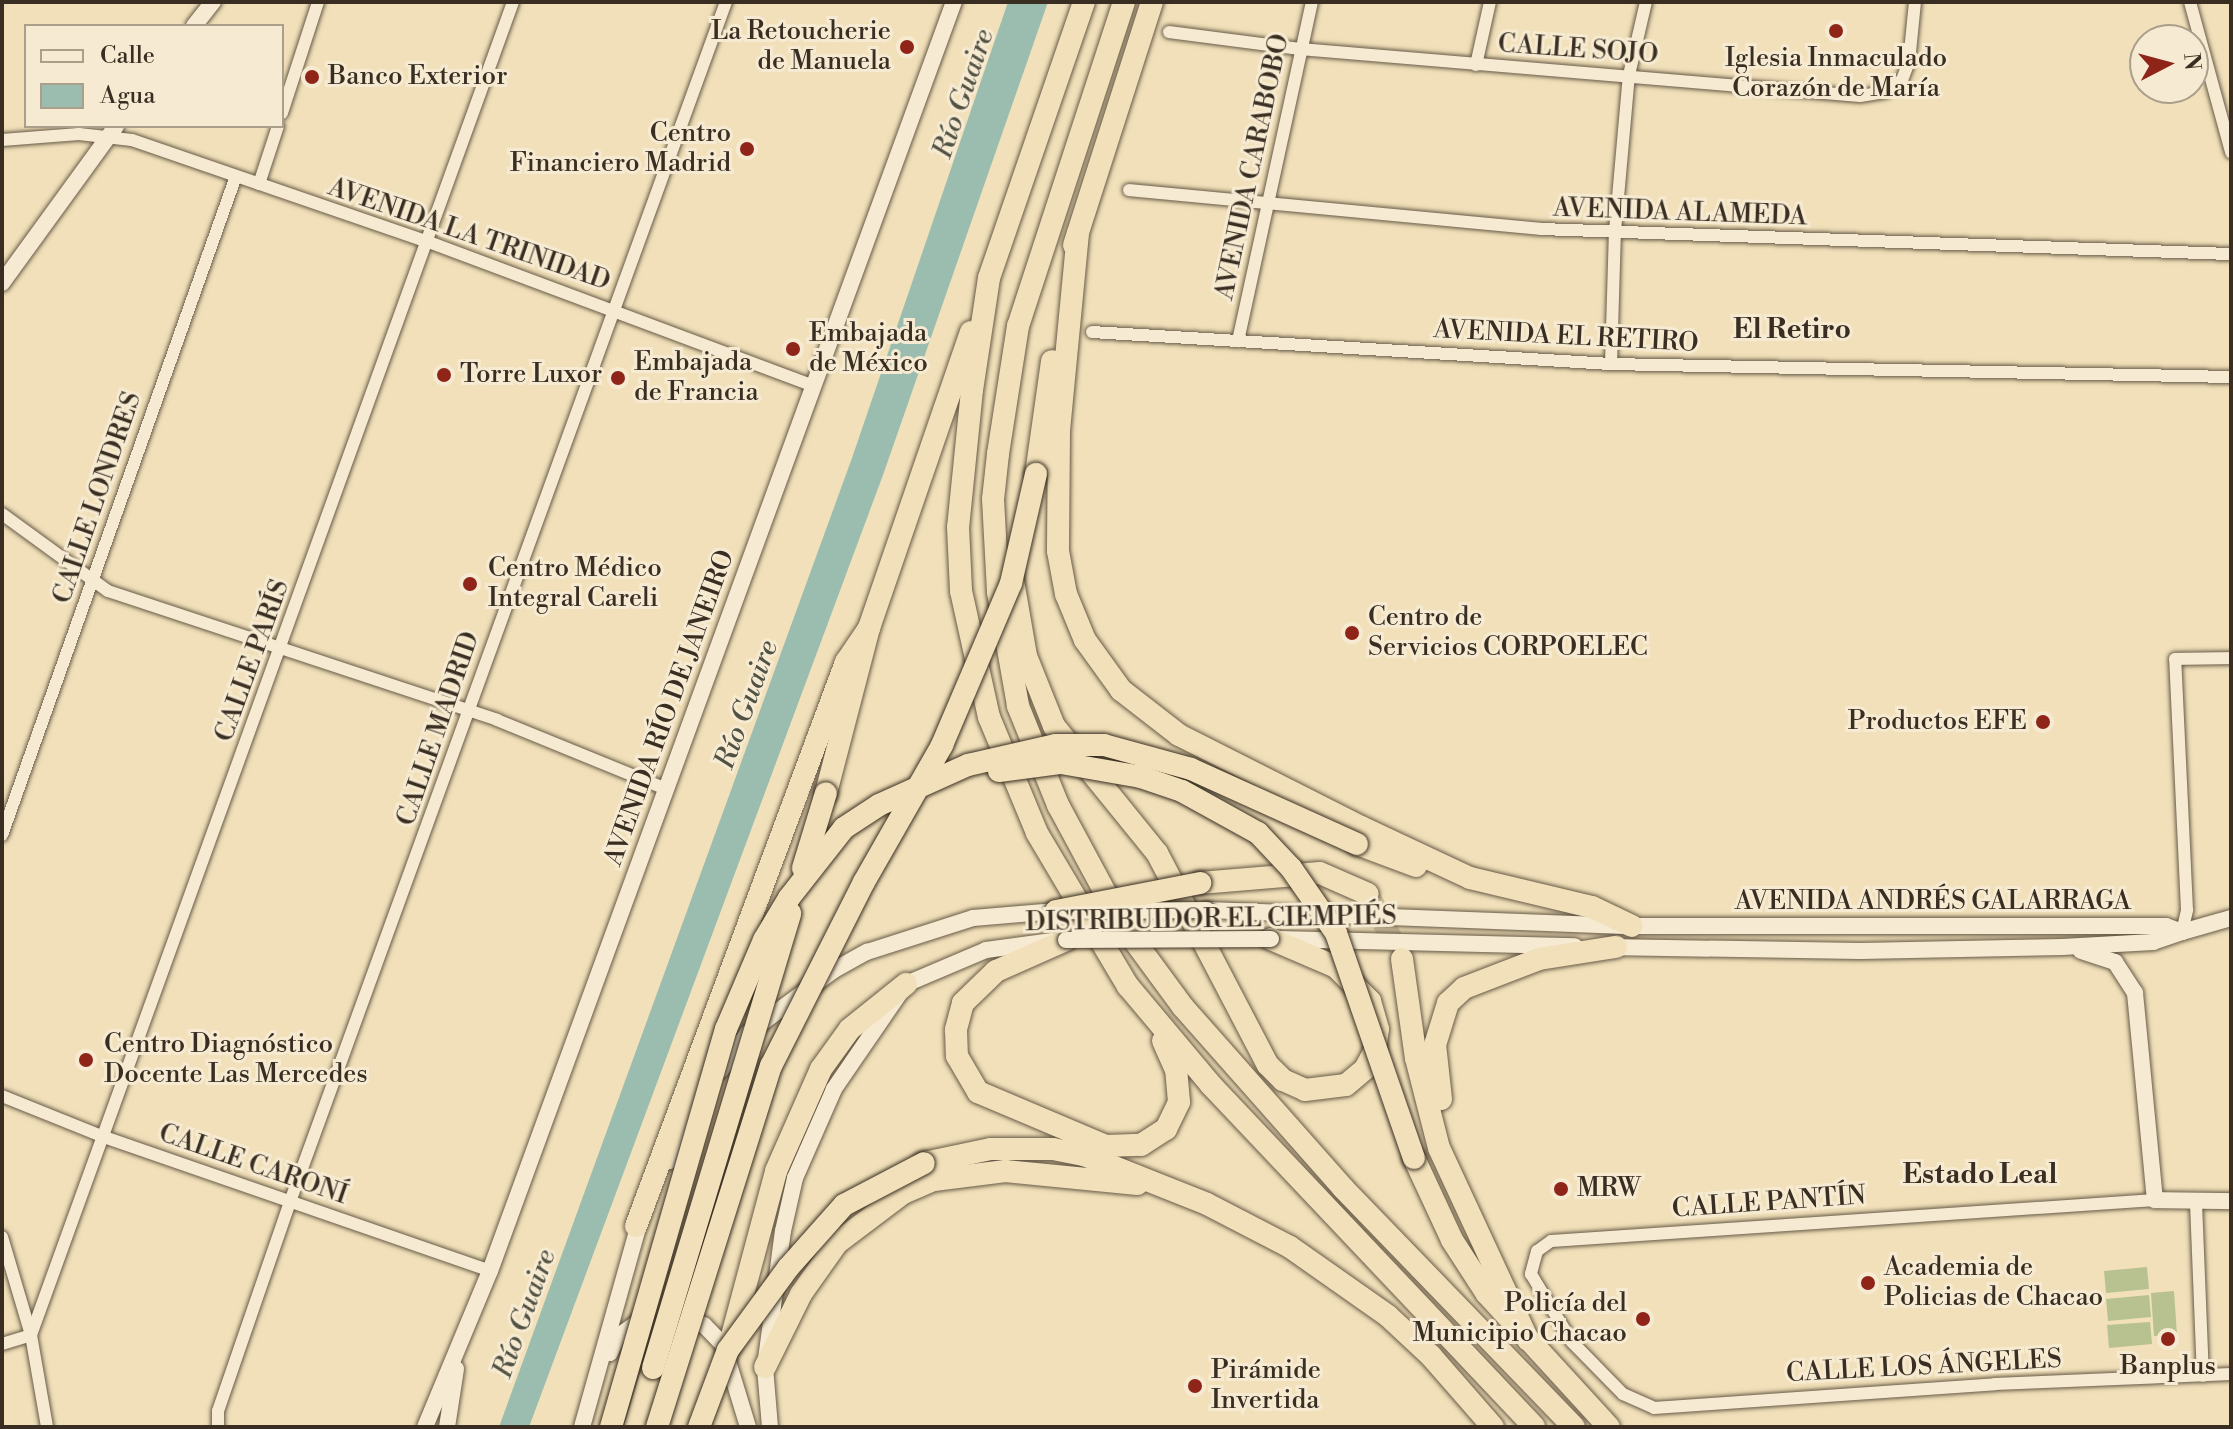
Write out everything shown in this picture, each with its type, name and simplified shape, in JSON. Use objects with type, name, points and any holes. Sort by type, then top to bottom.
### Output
[{"type":"highway","points":[[635,1427],[826,793],[869,628],[1084,2]]},
{"type":"highway","points":[[1124,2],[1018,326],[993,499],[994,546],[1006,652],[1018,706],[1058,805],[1122,924],[1183,1007],[1343,1188],[1574,1427]]},
{"type":"highway","points":[[657,1427],[771,1066],[829,947],[942,745],[1011,583],[1047,474],[1078,233],[1152,2]]},
{"type":"highway","points":[[1042,259],[1008,499],[1008,551],[1026,656],[1054,726],[1157,853],[1268,1065],[1283,1080],[1305,1090],[1346,1085],[1365,1069],[1375,1050],[1377,1021],[1370,1001],[1336,967],[1271,939]]},
{"type":"highway","points":[[989,278],[958,527],[970,646],[1002,758],[1019,799],[1165,1044],[1177,1076],[1177,1109],[1158,1136],[1138,1146],[1106,1146],[978,1092],[957,1056],[957,1020],[963,1003],[996,971],[1066,940]]},
{"type":"highway","points":[[1047,474],[1066,594],[1085,640],[1121,690],[1212,753],[1470,878],[1592,907],[1632,926]]},
{"type":"highway","points":[[636,1226],[846,662],[869,628]]},
{"type":"highway","points":[[611,1427],[726,1029],[764,940],[844,828],[879,805],[968,765],[1056,745],[1104,745],[1191,769],[1357,844],[1452,880],[1470,878]]},
{"type":"highway","points":[[844,828],[975,777],[1016,766],[1061,763],[1141,777],[1222,812],[1258,833],[1291,868],[1336,933],[1373,1028],[1414,1158],[1470,1269],[1528,1340],[1609,1427]]},
{"type":"highway","points":[[1056,911],[1200,883],[1320,873],[1368,894]]},
{"type":"highway","points":[[1464,1197],[1434,1066],[1448,1003],[1464,988],[1504,969],[1616,947]]},
{"type":"highway","points":[[1402,959],[1427,1103],[1446,1167],[1464,1197],[1528,1340]]},
{"type":"highway","points":[[699,1427],[728,1350],[776,1171],[821,1069],[850,1029],[906,984]]},
{"type":"highway","points":[[1128,986],[1211,1085],[1534,1427]]},
{"type":"highway","points":[[728,1350],[788,1268],[844,1205],[924,1163],[991,1149],[1053,1149],[1084,1155],[1225,1213],[1335,1276],[1431,1356],[1493,1427]]},
{"type":"highway","points":[[765,1367],[801,1294],[837,1243],[903,1193],[934,1180],[1005,1171],[1166,1188]]},
{"type":"street","points":[[196,24],[213,2]]},
{"type":"street","points":[[284,107],[318,2]]},
{"type":"street","name":"CALLE PARÍS","points":[[31,1335],[513,2]]},
{"type":"street","name":"CALLE MADRID","points":[[218,1427],[218,1411],[291,1199],[471,712],[518,564],[616,310],[726,2]]},
{"type":"street","name":"AVENIDA RÍO DE JANEIRO","points":[[425,1427],[457,1358],[490,1271],[952,2]]},
{"type":"street","name":"AVENIDA CARABOBO","points":[[1238,341],[1312,2]]},
{"type":"street","points":[[1476,65],[1490,2]]},
{"type":"street","points":[[1611,364],[1615,231],[1629,75],[1646,2]]},
{"type":"street","name":"CALLE SOJO","points":[[1169,32],[1300,49],[1860,96],[1885,92],[1902,80],[1909,62],[1915,2]]},
{"type":"street","points":[[2190,2],[2231,152]]},
{"type":"street","points":[[259,184],[277,128]]},
{"type":"street","points":[[2,140],[112,131]]},
{"type":"street","points":[[2,283],[112,131]]},
{"type":"street","name":"AVENIDA LA TRINIDAD","points":[[112,131],[426,241],[812,385]]},
{"type":"street","name":"CALLE LONDRES","points":[[2,835],[236,176]]},
{"type":"street","name":"AVENIDA ALAMEDA","points":[[1129,190],[1266,205],[1615,231],[2231,254]]},
{"type":"street","name":"AVENIDA EL RETIRO","points":[[1092,332],[1611,364],[2231,377]]},
{"type":"street","points":[[2,514],[108,591],[280,651],[471,712],[666,789]]},
{"type":"street","points":[[2062,947],[2153,942],[2182,932],[2187,910],[2175,659],[2231,658]]},
{"type":"street","name":"DISTRIBUIDOR EL CIEMPIÉS","points":[[584,1420],[636,1226],[732,1052],[772,1014],[834,970],[916,933],[973,918],[1056,911],[1207,910],[1632,926]]},
{"type":"street","name":"AVENIDA ANDRÉS GALARRAGA","points":[[1632,926],[2166,926],[2182,932],[2231,918]]},
{"type":"street","name":"DISTRIBUIDOR EL CIEMPIÉS","points":[[906,984],[986,950],[1066,940],[1271,939],[1616,947]]},
{"type":"street","name":"AVENIDA ANDRÉS GALARRAGA","points":[[1616,947],[2062,947]]},
{"type":"street","points":[[2062,947],[2109,958],[2130,979],[2155,1200]]},
{"type":"street","points":[[770,1427],[765,1367],[783,1231],[795,1178],[834,1089],[906,984]]},
{"type":"street","name":"CALLE CARONÍ","points":[[2,1096],[104,1137],[291,1199],[490,1271]]},
{"type":"street","name":"CALLE PANTÍN","points":[[1623,1394],[1572,1342],[1533,1283],[1534,1257],[1551,1241],[2155,1200],[2196,1203],[2231,1201]]},
{"type":"street","points":[[2196,1203],[2203,1376]]},
{"type":"street","points":[[2,1237],[31,1335],[47,1427]]},
{"type":"street","points":[[584,1420],[617,1337],[630,1324],[667,1313],[704,1325],[723,1345],[748,1427]]},
{"type":"street","points":[[2,1344],[31,1335]]},
{"type":"street","points":[[447,1427],[457,1358]]},
{"type":"street","name":"CALLE LOS ÁNGELES","points":[[1623,1394],[1654,1408],[2231,1374]]},
{"type":"green space","points":[[2147,1267],[2149,1289],[2106,1293],[2104,1271]]},
{"type":"green space","points":[[2174,1291],[2177,1335],[2154,1336],[2151,1293]]},
{"type":"green space","points":[[2149,1295],[2151,1317],[2108,1321],[2106,1299]]},
{"type":"green space","points":[[2150,1322],[2152,1344],[2109,1348],[2107,1325]]},
{"type":"water","name":"Río Guaire","points":[[1008,2],[1048,2],[883,475],[529,1427],[499,1427],[852,458]]},
{"type":"tunnel","points":[[1368,894],[1402,958]]},
{"type":"place","name":"Iglesia Inmaculado Corazón de María","points":[[1836,31]]},
{"type":"place","name":"La Retoucherie de Manuela","points":[[907,47]]},
{"type":"place","name":"Banco Exterior","points":[[312,77]]},
{"type":"place","name":"Centro Financiero Madrid","points":[[747,149]]},
{"type":"place","name":"Embajada de México","points":[[793,349]]},
{"type":"place","name":"Torre Luxor","points":[[444,375]]},
{"type":"place","name":"Embajada de Francia","points":[[618,378]]},
{"type":"place","name":"Centro Médico Integral Careli","points":[[470,584]]},
{"type":"place","name":"Centro de Servicios CORPOELEC","points":[[1352,633]]},
{"type":"place","name":"Productos EFE","points":[[2043,722]]},
{"type":"place","name":"Centro Diagnóstico Docente Las Mercedes","points":[[86,1060]]},
{"type":"place","name":"MRW","points":[[1561,1189]]},
{"type":"place","name":"Academia de Policias de Chacao","points":[[1868,1283]]},
{"type":"place","name":"Policía del Municipio Chacao","points":[[1643,1319]]},
{"type":"place","name":"Banplus","points":[[2168,1339]]},
{"type":"place","name":"Pirámide Invertida","points":[[1195,1386]]},
{"type":"district","name":"El Retiro","points":[[1792,330]]},
{"type":"district","name":"Estado Leal","points":[[1980,1175]]}]
